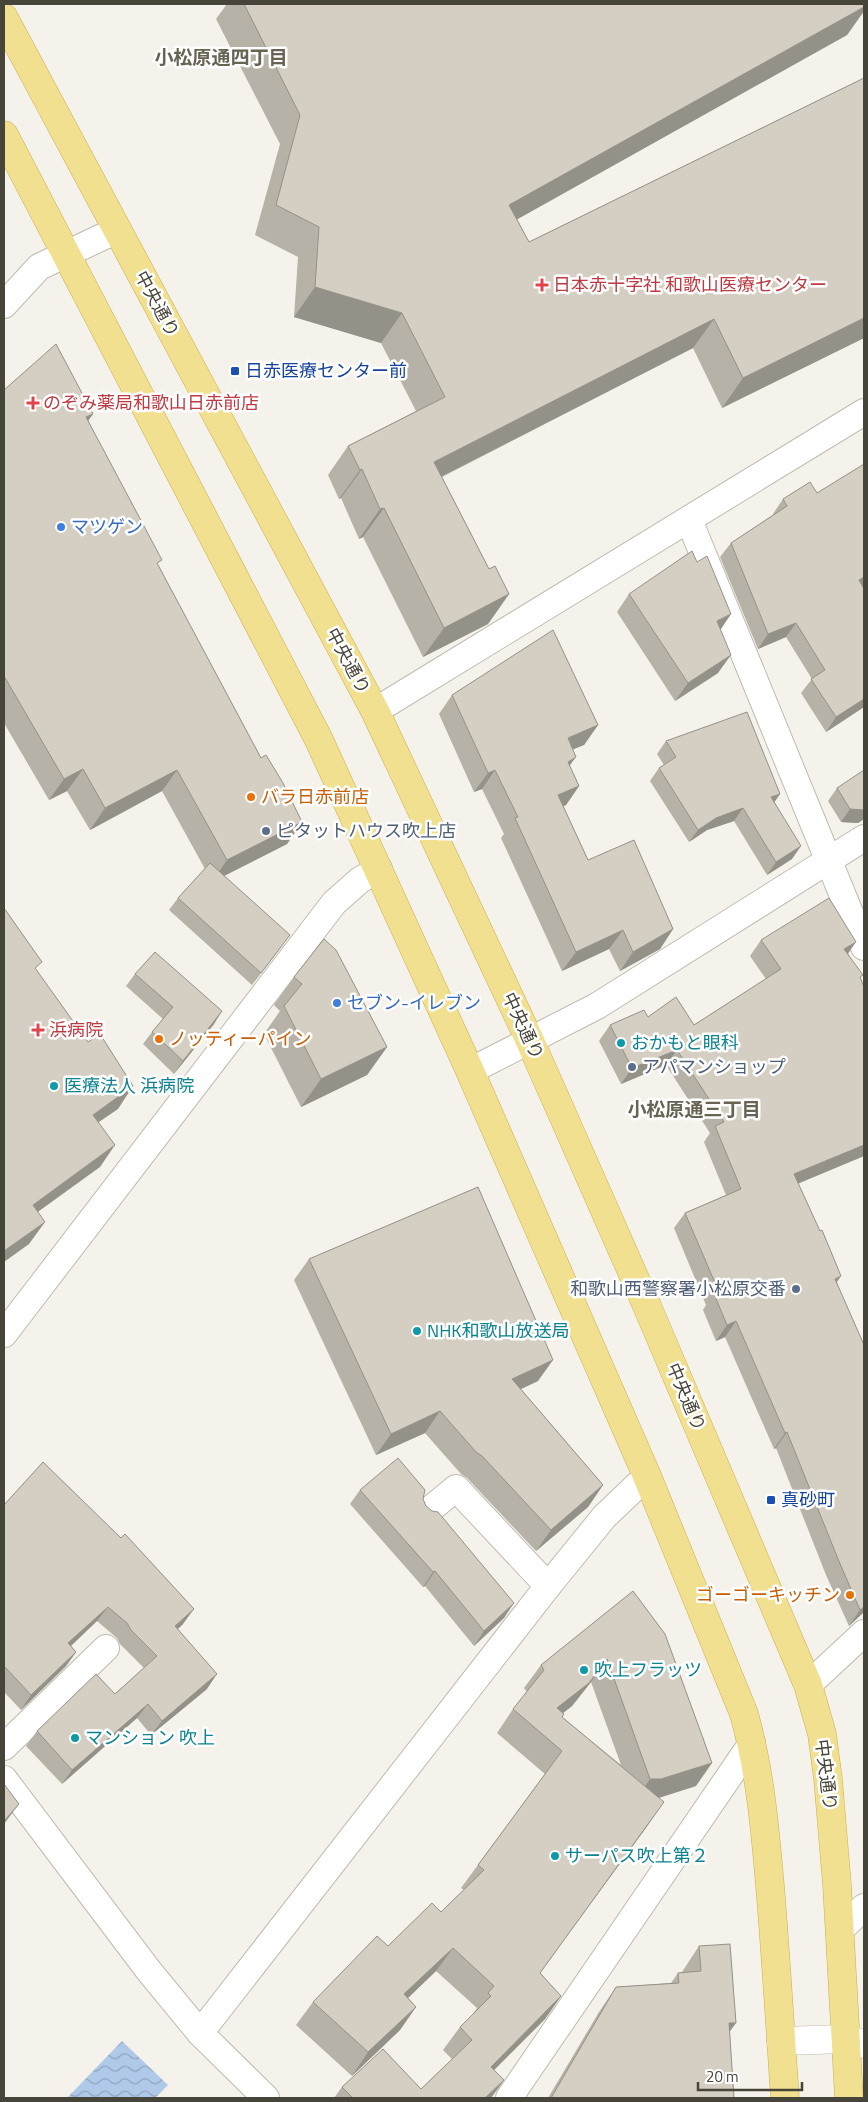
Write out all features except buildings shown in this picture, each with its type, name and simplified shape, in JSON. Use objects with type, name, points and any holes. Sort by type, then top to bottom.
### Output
[{"type":"highway","name":"中央通り","points":[[4,18],[375,711],[530,1041],[647,1306],[808,1685],[822,1734],[828,1779],[839,1931],[855,2041],[849,2098]]},
{"type":"highway","points":[[4,136],[319,740],[470,1071],[646,1476],[744,1714],[752,1743],[763,1808],[785,2098]]},
{"type":"street","points":[[4,305],[39,267],[117,230]]},
{"type":"street","points":[[375,711],[864,412]]},
{"type":"street","points":[[689,520],[864,947]]},
{"type":"street","points":[[470,1071],[597,1006],[829,862],[864,838]]},
{"type":"street","points":[[4,1334],[334,903],[360,880],[379,869]]},
{"type":"street","points":[[200,2033],[548,1586],[604,1517],[646,1476]]},
{"type":"street","points":[[427,1512],[456,1488],[548,1586]]},
{"type":"street","points":[[808,1685],[864,1633]]},
{"type":"street","points":[[4,1747],[106,1648]]},
{"type":"street","points":[[509,2098],[752,1743]]},
{"type":"street","points":[[4,1779],[144,1964],[200,2033],[266,2098]]},
{"type":"street","points":[[839,1931],[864,1907]]},
{"type":"street","points":[[781,2041],[855,2041]]},
{"type":"water","points":[[122,2041],[168,2085],[155,2098],[67,2098]]},
{"type":"place","name":"日本赤十字社 和歌山医療センター","points":[[542,285]]},
{"type":"place","name":"日赤医療センター前","points":[[235,371]]},
{"type":"place","name":"のぞみ薬局和歌山日赤前店","points":[[33,403]]},
{"type":"place","name":"マツゲン","points":[[61,527]]},
{"type":"place","name":"バラ日赤前店","points":[[251,797]]},
{"type":"place","name":"ピタットハウス吹上店","points":[[266,831]]},
{"type":"place","name":"セブン-イレブン","points":[[337,1003]]},
{"type":"place","name":"浜病院","points":[[38,1030]]},
{"type":"place","name":"ノッティーパイン","points":[[159,1039]]},
{"type":"place","name":"おかもと眼科","points":[[621,1043]]},
{"type":"place","name":"アパマンショップ","points":[[632,1067]]},
{"type":"place","name":"医療法人 浜病院","points":[[54,1086]]},
{"type":"place","name":"和歌山西警察署小松原交番","points":[[796,1289]]},
{"type":"place","name":"NHK和歌山放送局","points":[[417,1331]]},
{"type":"place","name":"真砂町","points":[[771,1500]]},
{"type":"place","name":"ゴーゴーキッチン","points":[[850,1595]]},
{"type":"place","name":"吹上フラッツ","points":[[584,1670]]},
{"type":"place","name":"マンション 吹上","points":[[75,1738]]},
{"type":"place","name":"サーパス吹上第２","points":[[555,1856]]},
{"type":"district","name":"小松原通四丁目","points":[[221,57]]},
{"type":"district","name":"小松原通三丁目","points":[[694,1109]]}]
